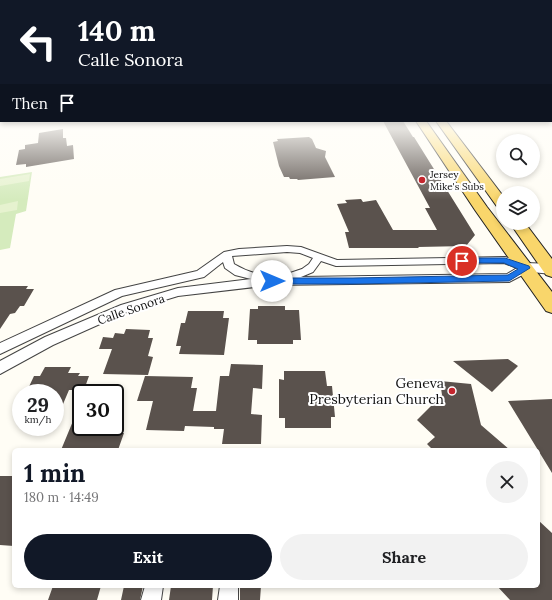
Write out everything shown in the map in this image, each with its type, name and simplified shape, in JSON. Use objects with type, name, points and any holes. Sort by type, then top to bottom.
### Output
[{"type":"main road","points":[[437,144],[482,210],[526,268],[552,306]]},
{"type":"main road","points":[[458,144],[496,196]]},
{"type":"main road","points":[[522,230],[552,270]]},
{"type":"street","name":"Calle Sonora","points":[[0,349],[119,293],[200,274],[227,254],[247,251],[287,249],[301,250],[336,263],[505,260],[526,268],[552,270]]},
{"type":"street","name":"Calle Sonora","points":[[227,254],[229,266],[239,272],[277,281],[309,270],[314,266],[318,257]]},
{"type":"street","name":"Calle Sonora","points":[[0,368],[48,341],[125,308],[178,292],[221,286],[277,281],[509,278],[526,268]]},
{"type":"street","points":[[151,600],[154,588]]},
{"type":"street","points":[[228,600],[229,588]]},
{"type":"green space","points":[[32,172],[26,211],[16,214],[10,248],[0,250],[0,177]]},
{"type":"green space","points":[[30,174],[29,181],[0,186],[0,179]]},
{"type":"green space","points":[[18,201],[17,210],[0,213],[0,205]]},
{"type":"building","points":[[274,144],[314,144],[316,148],[326,151],[325,157],[335,177],[298,180],[290,179],[289,177],[284,177],[279,166]]},
{"type":"building","points":[[395,144],[418,144],[475,235],[466,246],[349,248],[345,232],[349,232],[337,204],[347,203],[345,200],[361,199],[363,202],[376,200],[393,230],[437,230],[425,208],[430,208]]},
{"type":"building","points":[[25,145],[73,145],[74,159],[26,167],[26,164],[16,165],[19,150],[25,149]]},
{"type":"building","points":[[0,286],[28,286],[26,289],[34,289],[24,306],[20,306],[15,313],[10,314],[0,329]]},
{"type":"building","points":[[258,306],[285,306],[285,310],[299,310],[301,340],[293,340],[293,344],[257,344],[257,340],[248,340],[250,309],[258,309]]},
{"type":"building","points":[[188,311],[224,311],[223,318],[229,318],[224,355],[179,354],[181,346],[176,346],[181,323],[185,323]]},
{"type":"building","points":[[126,329],[150,330],[148,338],[153,338],[148,356],[153,357],[148,375],[103,374],[112,349],[99,349],[103,337],[113,338],[115,333],[124,334]]},
{"type":"building","points":[[508,359],[518,366],[492,392],[453,361]]},
{"type":"building","points":[[231,364],[263,365],[262,389],[253,388],[251,414],[262,415],[261,444],[222,444],[224,429],[214,429],[214,427],[185,426],[184,431],[146,430],[153,401],[137,401],[145,376],[193,377],[191,388],[197,388],[193,411],[216,411],[220,376],[229,376]]},
{"type":"building","points":[[45,367],[71,367],[68,373],[80,373],[78,376],[89,376],[86,384],[72,384],[72,390],[69,390],[64,402],[64,384],[30,384],[34,376],[40,376]]},
{"type":"building","points":[[284,371],[325,371],[327,386],[332,386],[335,417],[331,417],[331,428],[285,428],[285,418],[279,418],[279,379],[284,380]]},
{"type":"building","points":[[440,381],[471,384],[481,425],[508,448],[431,448],[427,444],[435,437],[417,420],[442,395]]},
{"type":"building","points":[[552,399],[552,473],[540,453],[540,448],[537,448],[508,401]]},
{"type":"building","points":[[72,423],[72,436],[123,436],[119,448],[62,448]]},
{"type":"building","points":[[0,476],[12,476],[12,546],[0,545]]},
{"type":"building","points":[[540,522],[552,533],[552,600],[510,600],[499,588],[540,588]]},
{"type":"building","points":[[52,588],[100,588],[97,600],[48,600]]},
{"type":"building","points":[[124,588],[143,588],[140,600],[121,600]]},
{"type":"building","points":[[171,588],[213,588],[212,600],[169,600]]},
{"type":"building","points":[[240,588],[261,588],[260,600],[240,600]]},
{"type":"place","name":"Jersey Mike's Subs","points":[[422,180]]},
{"type":"place","name":"Geneva Presbyterian Church","points":[[452,391]]},
{"type":"route","points":[[272,281],[509,278],[526,268],[505,260],[462,261]]}]
